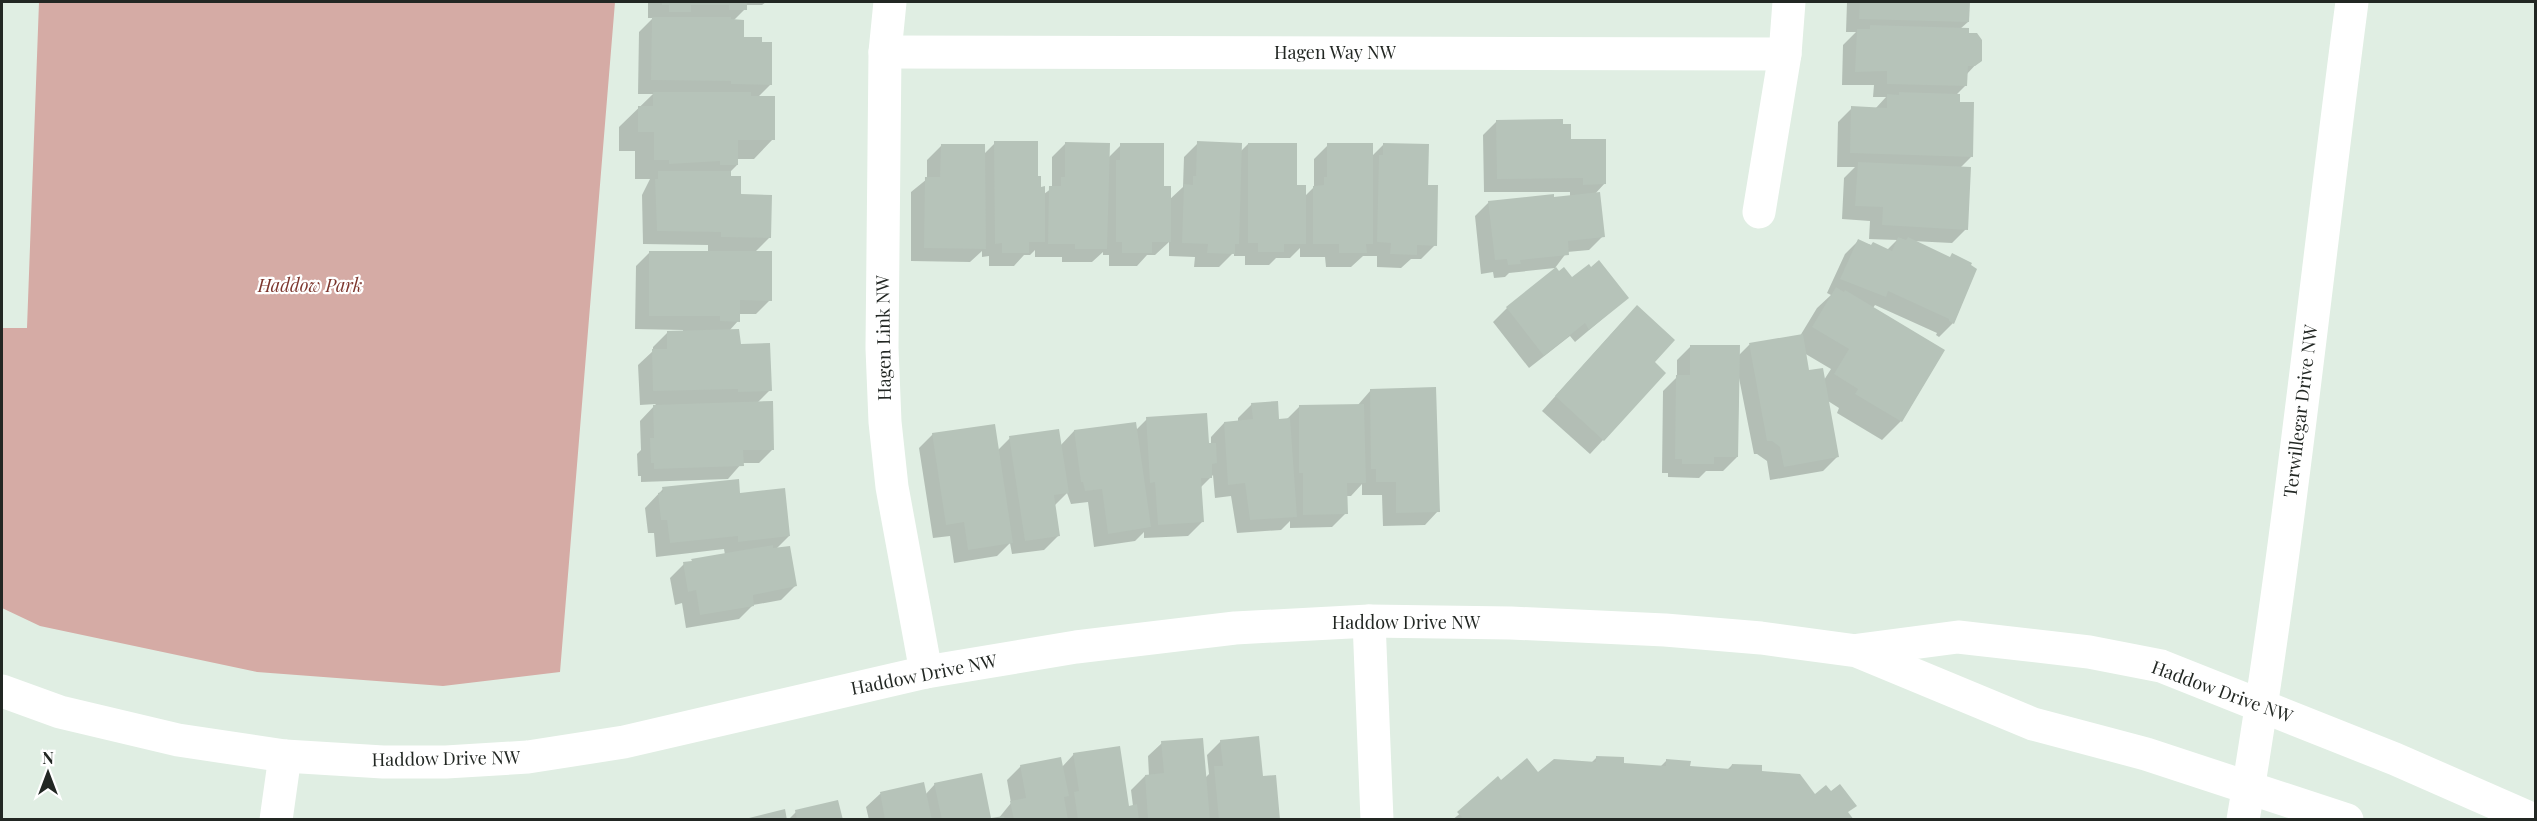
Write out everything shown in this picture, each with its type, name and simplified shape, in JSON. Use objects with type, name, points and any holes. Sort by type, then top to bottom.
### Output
[{"type":"street","name":"Hagen Link NW","points":[[890,2],[885,52],[882,348],[885,422],[892,488],[926,672]]},
{"type":"street","points":[[1760,212],[1785,54],[1789,2]]},
{"type":"street","name":"Terwillegar Drive NW","points":[[2243,819],[2262,705],[2352,2]]},
{"type":"street","name":"Hagen Way NW","points":[[885,52],[1785,54]]},
{"type":"street","points":[[1369,621],[1377,819]]},
{"type":"street","name":"Haddow Drive NW","points":[[2,692],[110,726],[178,740],[285,756],[384,762],[446,762],[528,757],[624,742],[926,672],[1076,647],[1235,628],[1369,621],[1511,623],[1665,630],[1761,638],[1857,651],[2033,724],[2146,754],[2347,819]]},
{"type":"street","name":"Haddow Drive NW","points":[[1857,651],[1958,637],[2089,652],[2161,666],[2395,759],[2534,819]]},
{"type":"street","points":[[276,819],[285,756]]},
{"type":"green space","name":"Haddow Park","points":[[39,2],[615,2],[560,672],[443,686],[257,672],[40,626],[2,608],[2,328],[27,328]]},
{"type":"building","points":[[662,2],[747,2],[747,10],[729,10],[729,5],[691,5],[691,12],[669,12],[669,5],[662,5]]},
{"type":"building","points":[[1860,2],[1970,2],[1969,22],[1859,19]]},
{"type":"building","points":[[652,17],[731,17],[731,19],[744,20],[744,37],[762,37],[762,42],[772,42],[772,85],[731,84],[731,81],[651,80]]},
{"type":"building","points":[[1870,25],[1969,28],[1969,33],[1977,33],[1982,40],[1982,61],[1975,66],[1968,66],[1967,86],[1887,84],[1887,71],[1855,72],[1857,29],[1870,29]]},
{"type":"building","points":[[653,92],[751,92],[751,96],[775,96],[775,140],[738,140],[738,165],[720,165],[720,161],[669,164],[669,160],[654,160],[654,132],[638,132],[638,106],[653,106]]},
{"type":"building","points":[[1899,92],[1960,94],[1960,102],[1974,102],[1973,157],[1850,153],[1851,106],[1887,108],[1887,94],[1899,95]]},
{"type":"building","points":[[1563,119],[1563,124],[1571,124],[1571,139],[1606,139],[1606,184],[1583,185],[1583,178],[1497,179],[1496,120]]},
{"type":"building","points":[[994,141],[1038,141],[1038,176],[1041,176],[1041,187],[1045,186],[1045,242],[1029,242],[1029,253],[1002,253],[1002,243],[995,244]]},
{"type":"building","points":[[1197,141],[1242,143],[1239,244],[1235,244],[1235,254],[1207,253],[1208,244],[1182,243],[1184,184],[1193,185],[1193,176],[1196,176]]},
{"type":"building","points":[[1065,142],[1110,143],[1107,249],[1075,249],[1075,244],[1048,244],[1049,186],[1061,186],[1061,177],[1065,177]]},
{"type":"building","points":[[1120,143],[1164,143],[1164,186],[1171,186],[1171,242],[1152,242],[1152,253],[1122,253],[1122,242],[1116,242],[1116,160],[1120,160]]},
{"type":"building","points":[[1248,143],[1297,143],[1297,185],[1306,185],[1306,244],[1284,244],[1284,252],[1258,252],[1258,243],[1248,243]]},
{"type":"building","points":[[1327,143],[1373,143],[1373,244],[1366,244],[1367,253],[1339,253],[1339,244],[1313,244],[1313,186],[1324,185],[1324,177],[1327,177]]},
{"type":"building","points":[[1383,143],[1429,144],[1428,185],[1438,185],[1437,246],[1417,245],[1417,255],[1390,254],[1391,243],[1377,242],[1379,155],[1383,155]]},
{"type":"building","points":[[941,144],[985,144],[986,249],[924,248],[925,177],[940,177]]},
{"type":"building","points":[[1858,162],[1971,167],[1968,230],[1882,225],[1883,207],[1855,206]]},
{"type":"building","points":[[658,171],[731,171],[731,176],[741,176],[741,194],[772,195],[771,238],[721,237],[721,232],[657,231],[655,179],[658,179]]},
{"type":"building","points":[[1600,192],[1605,237],[1568,241],[1569,255],[1520,260],[1521,264],[1508,265],[1507,259],[1495,260],[1488,201]]},
{"type":"building","points":[[1898,237],[1906,240],[1908,237],[1950,257],[1952,253],[1972,263],[1971,265],[1977,269],[1954,324],[1949,319],[1888,291],[1886,297],[1840,279],[1858,239],[1871,245],[1873,242],[1892,251]]},
{"type":"building","points":[[649,251],[772,251],[772,301],[740,300],[740,322],[720,321],[720,316],[649,316]]},
{"type":"building","points":[[1599,260],[1629,298],[1589,330],[1585,323],[1544,356],[1506,307],[1556,267],[1559,271],[1564,267],[1572,277],[1589,264],[1591,267]]},
{"type":"building","points":[[1836,287],[1844,292],[1845,290],[1945,350],[1902,422],[1855,394],[1858,389],[1834,374],[1849,349],[1812,327]]},
{"type":"building","points":[[1637,305],[1675,340],[1655,362],[1666,373],[1604,441],[1555,396]]},
{"type":"building","points":[[739,329],[741,344],[770,343],[772,391],[738,392],[738,389],[653,391],[652,349],[667,349],[667,331]]},
{"type":"building","points":[[1803,334],[1809,370],[1823,368],[1839,457],[1784,467],[1780,447],[1772,441],[1767,441],[1749,343]]},
{"type":"building","points":[[1690,345],[1740,345],[1738,457],[1714,457],[1714,464],[1682,464],[1682,459],[1675,459],[1676,375],[1690,375]]},
{"type":"building","points":[[1436,387],[1440,512],[1396,513],[1396,482],[1376,482],[1376,469],[1371,469],[1370,389]]},
{"type":"building","points":[[773,401],[774,450],[743,450],[744,466],[654,469],[654,463],[651,463],[650,438],[654,438],[653,405]]},
{"type":"building","points":[[1278,401],[1279,419],[1290,418],[1297,517],[1250,520],[1245,483],[1228,485],[1224,422],[1253,419],[1251,403]]},
{"type":"building","points":[[1364,404],[1366,483],[1347,483],[1348,514],[1303,515],[1303,473],[1299,473],[1299,405]]},
{"type":"building","points":[[1207,413],[1209,443],[1216,443],[1217,463],[1212,464],[1212,478],[1201,478],[1204,522],[1158,525],[1155,482],[1150,483],[1146,417]]},
{"type":"building","points":[[1136,422],[1151,527],[1108,534],[1102,489],[1085,491],[1083,482],[1081,482],[1074,430]]},
{"type":"building","points":[[995,424],[1013,543],[968,550],[964,522],[946,525],[932,433]]},
{"type":"building","points":[[1059,429],[1069,493],[1054,495],[1060,536],[1025,541],[1009,436]]},
{"type":"building","points":[[739,479],[740,493],[785,488],[790,536],[738,542],[738,536],[670,543],[667,520],[661,520],[658,493],[663,492],[662,487]]},
{"type":"building","points":[[773,545],[773,548],[790,546],[797,586],[753,595],[754,606],[700,615],[696,590],[688,592],[683,562]]},
{"type":"building","points":[[1259,736],[1263,776],[1276,775],[1280,820],[1219,820],[1214,766],[1223,766],[1220,740]]},
{"type":"building","points":[[1203,738],[1210,820],[1148,820],[1145,775],[1164,773],[1161,741]]},
{"type":"building","points":[[1120,746],[1129,806],[1137,804],[1139,820],[1078,820],[1074,792],[1079,791],[1073,753]]},
{"type":"building","points":[[1596,756],[1624,757],[1624,763],[1666,766],[1666,759],[1691,761],[1690,766],[1731,769],[1732,764],[1762,765],[1762,771],[1800,774],[1815,794],[1826,785],[1831,791],[1840,784],[1857,806],[1848,812],[1854,820],[1459,820],[1462,817],[1457,812],[1498,776],[1501,780],[1527,758],[1538,772],[1554,759],[1596,762]]},
{"type":"building","points":[[1061,757],[1069,796],[1064,797],[1068,820],[1014,820],[1010,801],[1026,798],[1020,765]]},
{"type":"building","points":[[982,773],[991,818],[1004,816],[1005,820],[942,820],[934,783]]},
{"type":"building","points":[[924,782],[932,820],[885,820],[880,792]]},
{"type":"building","points":[[838,800],[843,820],[797,820],[795,810]]},
{"type":"building","points":[[785,809],[787,820],[745,820],[745,819]]}]
